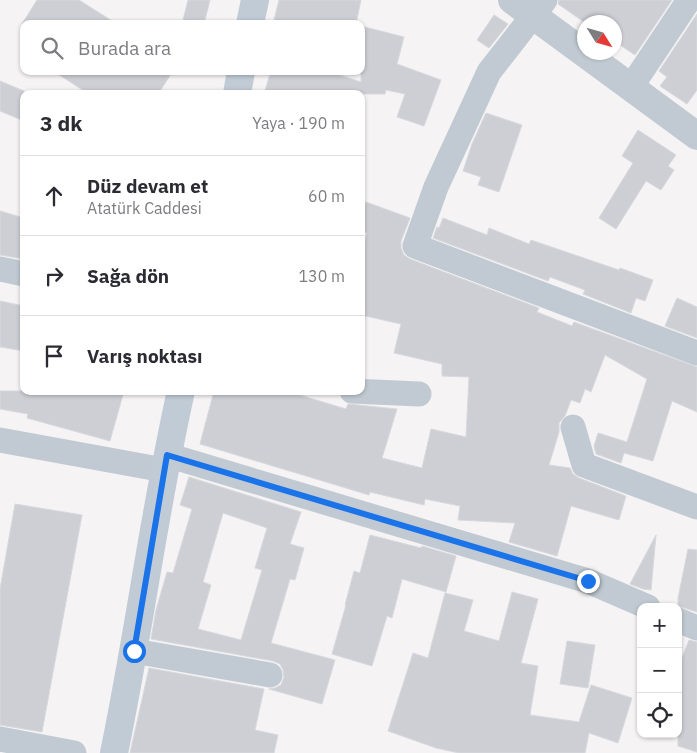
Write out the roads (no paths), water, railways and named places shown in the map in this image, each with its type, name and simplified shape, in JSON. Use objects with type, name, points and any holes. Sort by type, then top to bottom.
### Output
[{"type":"main road","points":[[251,20],[255,0]]},
{"type":"main road","points":[[238,90],[240,75]]},
{"type":"main road","points":[[114,753],[134,651],[165,463],[179,395]]},
{"type":"street","points":[[631,87],[689,0]]},
{"type":"street","points":[[697,136],[631,87],[530,5],[489,72],[436,187],[415,246],[697,353]]},
{"type":"street","points":[[0,269],[20,273]]},
{"type":"street","points":[[365,392],[419,394]]},
{"type":"street","points":[[573,427],[584,464],[697,507]]},
{"type":"street","points":[[0,440],[165,463],[588,581],[639,603]]},
{"type":"street","points":[[682,622],[697,628]]},
{"type":"street","points":[[134,651],[270,675]]},
{"type":"street","points":[[0,739],[74,753]]}]
